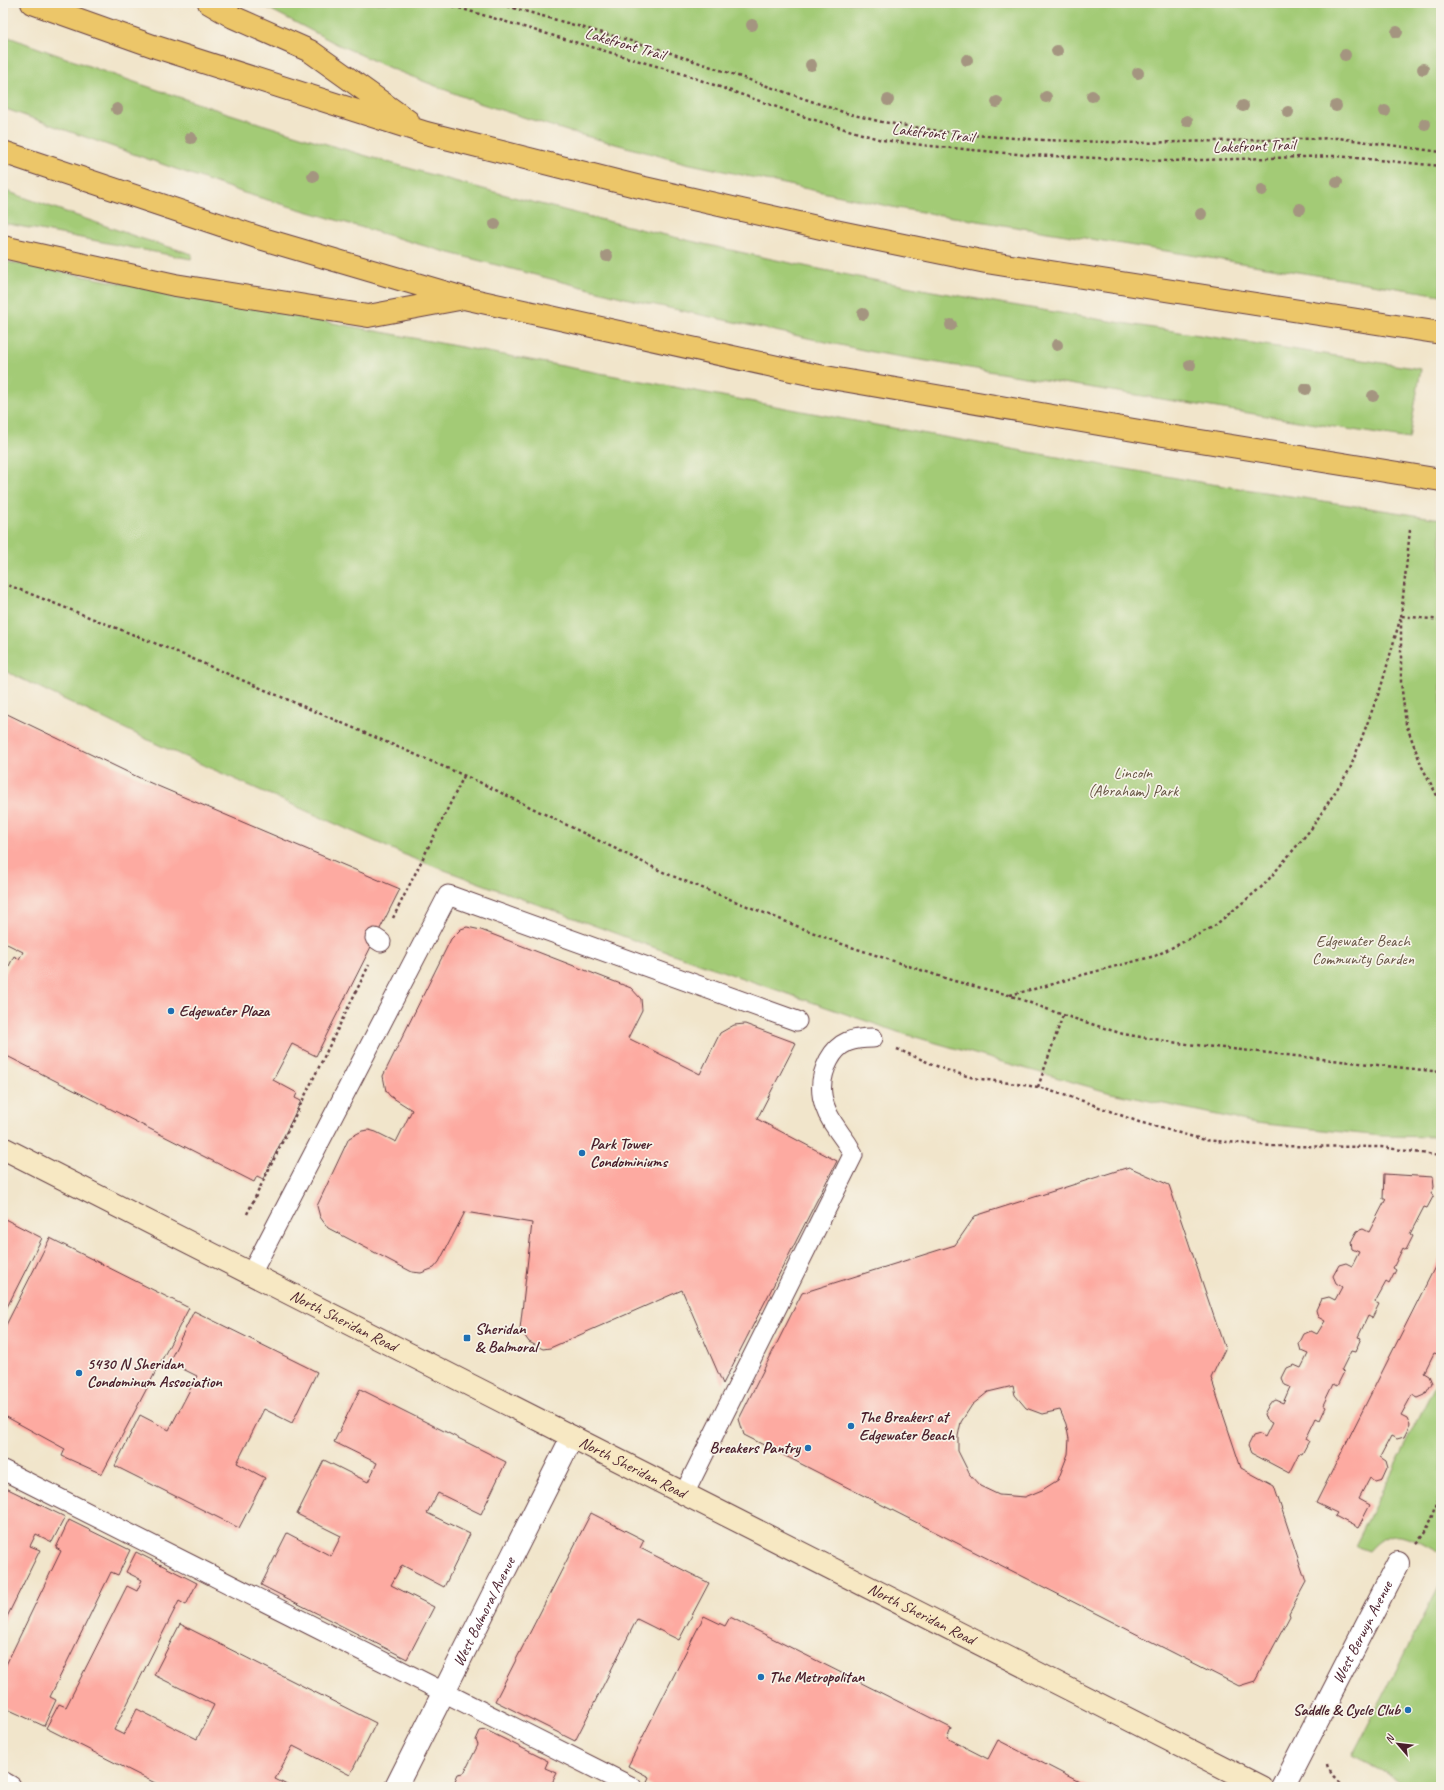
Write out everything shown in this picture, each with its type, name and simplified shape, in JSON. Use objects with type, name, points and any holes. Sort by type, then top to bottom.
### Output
[{"type":"highway","points":[[32,3],[156,48],[426,133],[640,187],[830,230],[986,262],[1441,333]]},
{"type":"highway","points":[[209,3],[233,17],[310,51],[426,133]]},
{"type":"highway","points":[[3,145],[32,162]]},
{"type":"highway","points":[[3,152],[263,239],[464,298],[814,375],[1157,434],[1441,480]]},
{"type":"highway","points":[[3,247],[175,285],[368,316],[464,298]]},
{"type":"main road","name":"North Sheridan Road","points":[[3,1148],[1262,1787]]},
{"type":"street","name":"West Balmoral Avenue","points":[[396,1787],[572,1437]]},
{"type":"street","name":"West Berwyn Avenue","points":[[1283,1787],[1398,1563]]},
{"type":"street","points":[[3,1783],[10,1787]]},
{"type":"lane","points":[[251,1274],[448,895],[797,1021]]},
{"type":"lane","points":[[684,1494],[853,1155],[848,1142],[839,1132],[826,1109],[821,1078],[832,1054],[839,1045],[857,1038],[873,1038]]},
{"type":"lane","points":[[3,1470],[632,1787]]},
{"type":"path","name":"Lakefront Trail","points":[[442,3],[680,73],[808,118],[882,140],[930,146],[1035,155],[1169,161],[1336,156],[1441,166]]},
{"type":"path","name":"Lakefront Trail","points":[[496,3],[656,48],[846,113],[882,122],[958,134],[1043,140],[1138,143],[1338,138],[1441,152]]},
{"type":"path","points":[[1410,530],[1400,616],[1401,682],[1406,724],[1422,767],[1441,803]]},
{"type":"path","points":[[3,583],[172,650],[464,776],[665,873],[840,943],[954,981],[1009,995],[1063,1015],[1123,1034],[1178,1043],[1441,1072]]},
{"type":"path","points":[[1400,616],[1441,620]]},
{"type":"path","points":[[1009,995],[1155,956],[1213,927],[1264,885],[1311,829],[1350,769],[1381,687],[1400,616]]},
{"type":"path","points":[[247,1214],[378,940],[464,776]]},
{"type":"path","points":[[1038,1087],[1063,1015]]},
{"type":"path","points":[[873,1038],[946,1070],[974,1078],[1038,1087],[1083,1101],[1138,1122],[1170,1132],[1205,1140],[1272,1146],[1381,1147],[1441,1156]]},
{"type":"path","points":[[1398,1563],[1405,1553],[1422,1537],[1430,1524],[1437,1504],[1441,1482]]},
{"type":"green space","points":[[258,3],[1441,3],[1441,295],[897,208],[686,163],[567,131],[479,103],[390,68],[337,44]]},
{"type":"green space","points":[[3,35],[214,109],[321,142],[428,174],[645,230],[754,255],[932,291],[1142,326],[1421,369],[1409,439],[877,353],[637,301],[442,251],[244,193],[3,108]]},
{"type":"green space","points":[[3,190],[143,239],[192,254],[191,259],[3,223]]},
{"type":"green space","name":"Lincoln (Abraham) Park","points":[[3,261],[887,427],[1205,483],[1441,519],[1441,1137],[1381,1136],[1256,1123],[1111,1093],[898,1032],[647,945],[412,858],[163,747],[3,670]]},
{"type":"green space","points":[[1441,1373],[1441,1554],[1412,1539],[1396,1535],[1387,1537],[1378,1542],[1369,1551],[1355,1546]]},
{"type":"green space","name":"Saddle & Cycle Club","points":[[1441,1583],[1441,1787],[1413,1787],[1352,1756]]},
{"type":"building","name":"Edgewater Plaza","points":[[3,712],[146,781],[400,889],[316,1056],[292,1044],[273,1080],[297,1093],[295,1098],[301,1101],[263,1179],[257,1176],[254,1182],[3,1054],[3,978],[14,956],[19,959],[23,952],[3,942]]},
{"type":"building","name":"Park Tower Condominiums","points":[[467,927],[481,930],[631,988],[641,999],[642,1010],[628,1038],[700,1074],[720,1033],[734,1025],[745,1024],[796,1043],[757,1119],[837,1161],[723,1384],[682,1290],[550,1348],[543,1349],[529,1342],[520,1329],[532,1223],[465,1212],[439,1262],[434,1268],[421,1273],[412,1272],[328,1228],[320,1217],[317,1206],[349,1138],[362,1131],[369,1130],[396,1142],[412,1110],[390,1096],[386,1091],[383,1076],[451,939],[461,929]]},
{"type":"building","name":"The Breakers at Edgewater Beach","points":[[1129,1167],[1169,1185],[1225,1349],[1211,1378],[1241,1468],[1274,1486],[1306,1582],[1289,1613],[1290,1616],[1255,1681],[1239,1686],[744,1435],[739,1419],[802,1293],[955,1245],[975,1216]],"holes":[[[1013,1386],[1015,1395],[1026,1408],[1042,1414],[1060,1410],[1066,1424],[1069,1439],[1068,1454],[1058,1480],[1042,1490],[1025,1497],[999,1495],[980,1486],[970,1475],[958,1451],[958,1436],[961,1422],[972,1405],[988,1392]]]},
{"type":"building","points":[[1384,1174],[1433,1177],[1434,1187],[1431,1194],[1434,1195],[1427,1208],[1424,1207],[1410,1234],[1413,1236],[1406,1250],[1403,1248],[1393,1268],[1396,1270],[1389,1284],[1386,1282],[1375,1302],[1379,1304],[1372,1318],[1368,1316],[1358,1337],[1361,1338],[1355,1352],[1351,1351],[1341,1371],[1344,1372],[1337,1386],[1333,1384],[1323,1405],[1326,1407],[1320,1420],[1316,1418],[1306,1439],[1309,1441],[1302,1454],[1299,1453],[1289,1473],[1251,1453],[1248,1446],[1253,1436],[1260,1434],[1265,1437],[1272,1423],[1266,1420],[1264,1414],[1270,1403],[1276,1400],[1283,1403],[1290,1387],[1285,1385],[1282,1378],[1287,1368],[1294,1365],[1301,1368],[1308,1354],[1301,1351],[1299,1344],[1304,1334],[1311,1331],[1317,1334],[1325,1321],[1318,1317],[1316,1310],[1321,1299],[1329,1297],[1335,1300],[1342,1287],[1336,1283],[1333,1276],[1339,1265],[1346,1263],[1352,1266],[1359,1252],[1352,1249],[1351,1242],[1357,1231],[1363,1229],[1369,1232],[1386,1199],[1383,1199]]},
{"type":"building","points":[[3,1218],[42,1238],[3,1315]]},
{"type":"building","name":"5430 N Sheridan Condominum Association","points":[[50,1238],[189,1308],[102,1474],[62,1456],[65,1449],[3,1415],[3,1331]]},
{"type":"building","points":[[1441,1255],[1441,1355],[1434,1353],[1424,1373],[1429,1376],[1432,1383],[1425,1395],[1418,1398],[1412,1395],[1401,1415],[1407,1418],[1410,1425],[1404,1437],[1397,1439],[1391,1436],[1380,1457],[1386,1461],[1388,1468],[1383,1479],[1376,1481],[1370,1478],[1359,1499],[1370,1505],[1358,1528],[1335,1516],[1337,1513],[1316,1503]]},
{"type":"building","points":[[194,1311],[317,1372],[292,1423],[264,1409],[237,1463],[265,1478],[239,1528],[115,1466],[140,1415],[169,1430],[197,1376],[169,1362]]},
{"type":"building","points":[[360,1389],[506,1462],[481,1514],[438,1493],[427,1513],[470,1534],[444,1587],[402,1565],[391,1585],[434,1607],[407,1659],[261,1585],[287,1533],[331,1556],[341,1536],[297,1514],[324,1460],[368,1482],[377,1463],[334,1442]]},
{"type":"building","points":[[4,1487],[65,1517],[52,1542],[36,1534],[30,1546],[40,1550],[3,1625]]},
{"type":"building","points":[[591,1513],[644,1540],[640,1548],[709,1583],[679,1640],[637,1619],[575,1741],[495,1701]]},
{"type":"building","points":[[69,1520],[130,1550],[118,1575],[111,1572],[50,1697],[56,1700],[44,1726],[3,1707],[3,1671],[61,1551],[56,1548]]},
{"type":"building","points":[[136,1552],[197,1583],[186,1605],[179,1601],[114,1730],[124,1735],[137,1709],[197,1739],[214,1705],[154,1675],[180,1624],[376,1723],[350,1775],[293,1746],[275,1779],[291,1787],[163,1787],[46,1728],[59,1704],[66,1707],[127,1586],[137,1591],[142,1580],[126,1572]]},
{"type":"building","name":"The Metropolitan","points":[[704,1616],[725,1626],[730,1617],[951,1728],[947,1738],[988,1759],[998,1740],[1089,1787],[652,1787],[646,1784],[649,1777],[628,1766]]},
{"type":"building","points":[[486,1730],[548,1761],[545,1768],[557,1773],[550,1787],[455,1787],[454,1783],[458,1774],[464,1773],[478,1745],[476,1740],[480,1731]]},
{"type":"place","name":"Edgewater Plaza","points":[[171,1011]]},
{"type":"place","name":"Park Tower Condominiums","points":[[582,1153]]},
{"type":"place","name":"Sheridan & Balmoral","points":[[467,1338]]},
{"type":"place","name":"5430 N Sheridan Condominum Association","points":[[79,1373]]},
{"type":"place","name":"The Breakers at Edgewater Beach","points":[[851,1426]]},
{"type":"place","name":"Breakers Pantry","points":[[808,1448]]},
{"type":"place","name":"The Metropolitan","points":[[761,1677]]},
{"type":"place","name":"Saddle & Cycle Club","points":[[1408,1710]]},
{"type":"park label","name":"Edgewater Beach Community Garden","points":[[1363,950]]}]
